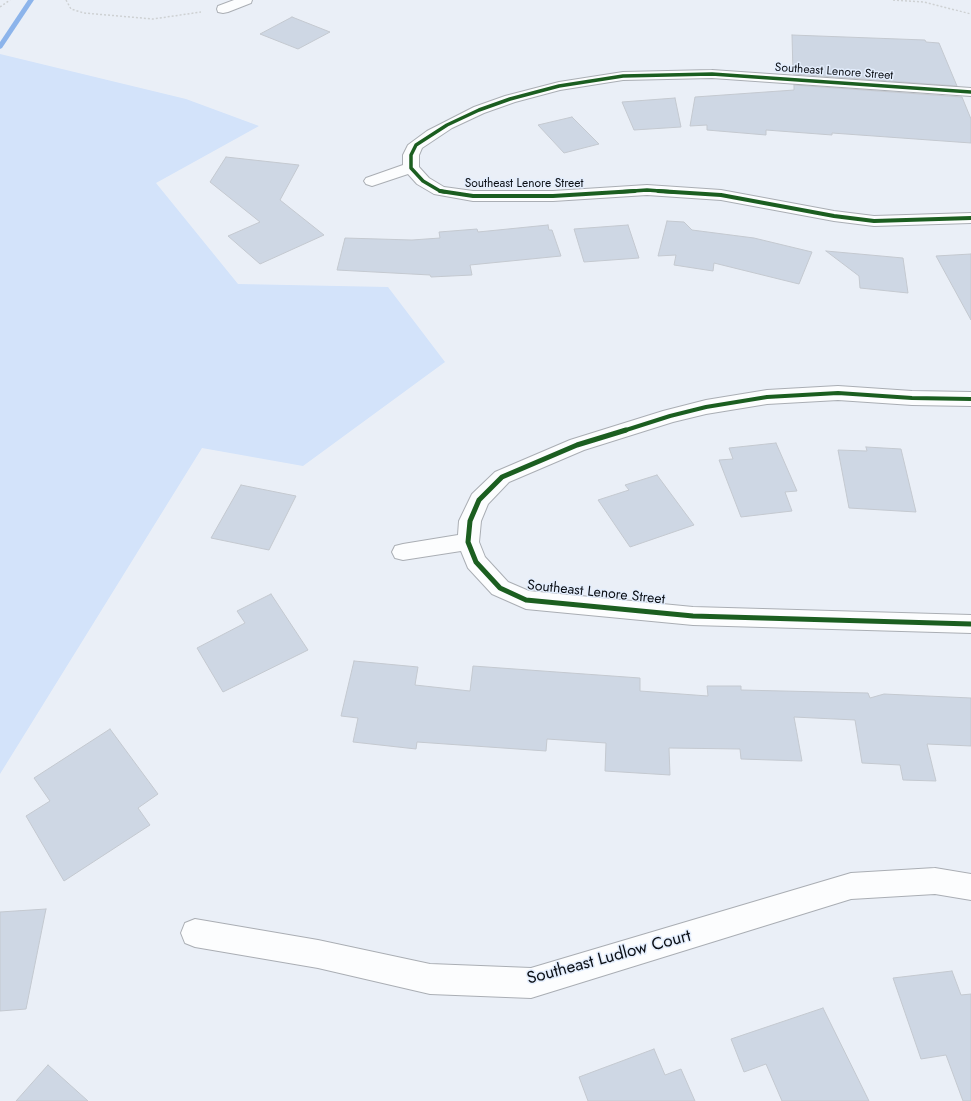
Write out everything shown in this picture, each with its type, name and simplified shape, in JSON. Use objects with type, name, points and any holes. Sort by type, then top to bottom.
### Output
[{"type":"street","points":[[223,9],[246,0]]},
{"type":"street","name":"Southeast Lenore Street","points":[[971,92],[712,74],[623,76],[559,86],[510,99],[479,110],[447,125],[416,145],[411,155],[411,168],[423,181],[440,191],[473,196],[553,196],[647,190],[721,195],[874,221],[971,218]]},
{"type":"street","points":[[372,181],[411,168]]},
{"type":"street","name":"Southeast Lenore Street","points":[[971,399],[912,398],[838,393],[767,397],[706,407],[670,416],[578,445],[502,477],[479,500],[470,521],[468,542],[476,562],[500,588],[526,600],[693,616],[971,624]]},
{"type":"street","points":[[403,552],[468,542]]},
{"type":"street","name":"Southeast Ludlow Court","points":[[195,934],[318,954],[430,979],[531,982],[658,946],[851,886],[935,881],[971,887]]},
{"type":"path","points":[[0,7],[10,0]]},
{"type":"path","points":[[66,0],[71,9],[84,13],[153,19],[223,9]]},
{"type":"path","points":[[893,0],[924,2],[971,14]]},
{"type":"shaded area","points":[[0,54],[186,99],[259,126],[156,183],[238,284],[388,287],[445,362],[303,466],[202,448],[0,774]]},
{"type":"building","points":[[292,17],[330,32],[298,49],[260,34]]},
{"type":"building","points":[[792,35],[925,40],[926,42],[939,43],[957,86],[793,74]]},
{"type":"building","points":[[794,85],[962,97],[971,119],[971,143],[766,130],[766,135],[707,130],[707,125],[690,126],[695,97],[794,90]]},
{"type":"building","points":[[675,98],[681,127],[634,130],[622,102]]},
{"type":"building","points":[[572,117],[599,144],[564,153],[538,125]]},
{"type":"building","points":[[226,157],[299,165],[280,200],[324,235],[260,264],[228,236],[260,222],[210,182]]},
{"type":"building","points":[[667,221],[684,222],[692,230],[754,238],[812,252],[799,284],[714,263],[713,271],[674,265],[676,255],[658,256]]},
{"type":"building","points":[[548,225],[549,230],[552,230],[561,256],[470,265],[472,275],[431,277],[430,275],[337,270],[345,238],[412,240],[440,238],[439,232],[477,229],[478,232]]},
{"type":"building","points":[[628,225],[639,258],[584,262],[574,229]]},
{"type":"building","points":[[826,251],[903,258],[908,293],[860,288],[859,276]]},
{"type":"building","points":[[971,254],[971,320],[936,256]]},
{"type":"building","points":[[776,443],[797,491],[785,492],[792,511],[741,517],[719,460],[733,459],[729,448]]},
{"type":"building","points":[[866,447],[901,449],[916,512],[849,508],[838,450],[867,451]]},
{"type":"building","points":[[657,475],[694,525],[630,547],[598,500],[629,490],[625,485]]},
{"type":"building","points":[[241,485],[296,496],[269,550],[211,538]]},
{"type":"building","points":[[271,594],[308,650],[223,692],[197,648],[245,623],[237,611]]},
{"type":"building","points":[[354,661],[418,667],[415,685],[470,691],[473,666],[640,678],[640,691],[708,696],[707,686],[741,686],[741,690],[868,693],[870,698],[884,694],[971,698],[971,746],[927,744],[936,781],[903,780],[900,765],[862,763],[855,720],[794,717],[802,761],[741,759],[740,749],[669,748],[670,775],[605,771],[606,743],[547,739],[546,751],[417,742],[416,749],[353,742],[358,718],[341,716]]},
{"type":"building","points":[[110,729],[158,794],[138,808],[150,825],[64,881],[26,816],[50,801],[34,778]]},
{"type":"building","points":[[46,909],[26,1009],[0,1011],[0,912]]},
{"type":"building","points":[[952,971],[961,995],[971,994],[971,1101],[963,1101],[946,1055],[921,1059],[893,978]]},
{"type":"building","points":[[823,1008],[869,1101],[782,1101],[766,1064],[744,1072],[731,1039]]},
{"type":"building","points":[[654,1049],[665,1075],[681,1069],[695,1101],[588,1101],[579,1077]]},
{"type":"building","points":[[48,1065],[88,1101],[16,1101]]},
{"type":"waterway","points":[[0,47],[31,0]]},
{"type":"cycle path","points":[[971,92],[712,74],[623,76],[559,86],[510,99],[479,110],[432,134],[416,145],[411,155],[411,168],[423,181],[440,191],[473,196],[553,196],[647,190],[721,195],[834,216],[874,221],[971,218]]},
{"type":"cycle path","points":[[971,399],[912,398],[838,393],[767,397],[706,407],[670,416],[577,445],[502,477],[479,500],[470,521],[468,542],[476,562],[500,588],[526,600],[693,616],[971,624]]}]
